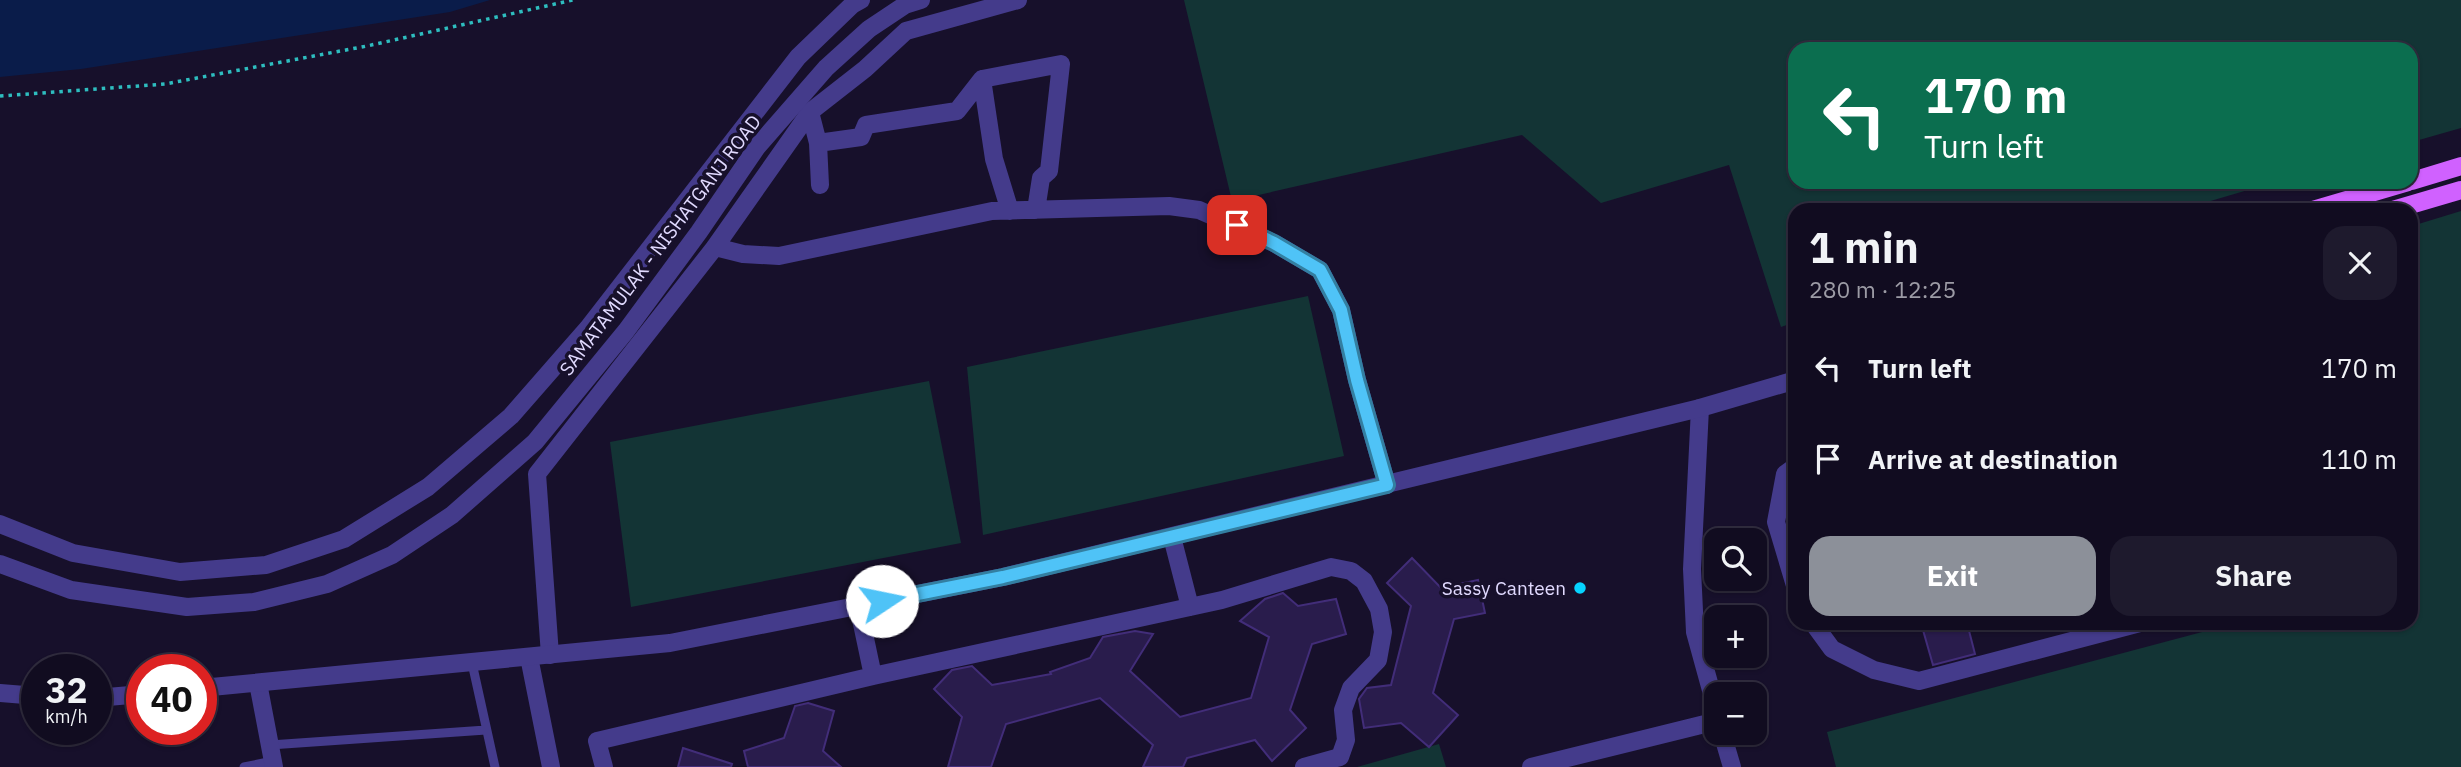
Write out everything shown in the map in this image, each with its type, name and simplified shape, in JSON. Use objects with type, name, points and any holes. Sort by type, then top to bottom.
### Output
[{"type":"main road","points":[[2418,179],[2461,166]]},
{"type":"main road","points":[[2336,203],[2383,189]]},
{"type":"main road","points":[[2417,203],[2461,190]]},
{"type":"street","name":"SAMATAMULAK - NISHATGANJ ROAD","points":[[0,524],[73,553],[180,572],[266,565],[344,540],[428,487],[511,416],[589,328],[798,57],[852,5],[861,0]]},
{"type":"street","name":"SAMATAMULAK - NISHATGANJ ROAD","points":[[0,564],[71,590],[187,607],[254,602],[327,584],[392,555],[452,515],[535,442],[634,320],[757,147],[826,68],[869,29],[905,5],[921,0]]},
{"type":"street","points":[[550,655],[537,474],[715,247],[810,112],[865,69],[906,31],[1018,0]]},
{"type":"street","points":[[818,144],[861,137],[866,125],[957,111],[982,79],[1061,64],[1049,171],[1041,178],[1037,210]]},
{"type":"street","points":[[982,79],[994,159],[1010,211]]},
{"type":"street","points":[[810,112],[818,144],[820,185]]},
{"type":"street","points":[[715,247],[743,254],[779,256],[992,211],[1169,206],[1199,210],[1274,243],[1320,270],[1341,310],[1357,380],[1387,485]]},
{"type":"street","points":[[217,687],[670,643],[1003,577],[1700,408],[1788,382]]},
{"type":"street","points":[[1700,408],[1692,569],[1695,632],[1709,682]]},
{"type":"street","points":[[1788,472],[1785,474],[1776,522],[1788,562]]},
{"type":"street","points":[[1172,537],[1190,607]]},
{"type":"street","points":[[604,767],[597,741],[873,676],[1222,600],[1331,567],[1351,571],[1364,581],[1379,609],[1383,632],[1378,660],[1351,688],[1343,710],[1346,740],[1340,757],[1304,767]]},
{"type":"street","points":[[858,605],[873,676]]},
{"type":"street","points":[[1818,630],[1832,649],[1874,670],[1919,681],[2113,630]]},
{"type":"street","points":[[529,657],[551,767]]},
{"type":"street","points":[[258,683],[272,758]]},
{"type":"street","points":[[0,693],[21,695]]},
{"type":"street","points":[[1531,767],[1578,761],[1704,725]]},
{"type":"street","points":[[1726,745],[1732,767]]},
{"type":"lane","points":[[472,663],[495,767]]},
{"type":"lane","points":[[244,767],[272,758],[486,730]]},
{"type":"path","points":[[0,96],[165,84],[367,46],[573,0]]},
{"type":"green space","points":[[1184,0],[2461,0],[2461,128],[2418,140],[2418,42],[1788,42],[1788,189],[2251,189],[2204,203],[1788,203],[1788,324],[1781,327],[1729,165],[1601,203],[1522,135],[1232,201]]},
{"type":"green space","points":[[2461,211],[2461,767],[1836,767],[1827,732],[2210,630],[2418,630],[2418,224]]},
{"type":"green space","points":[[1308,296],[1344,456],[983,535],[967,367]]},
{"type":"green space","points":[[929,381],[961,543],[631,607],[610,442]]},
{"type":"green space","points":[[1439,744],[1446,767],[1357,767]]},
{"type":"water","points":[[0,0],[490,0],[450,12],[81,69],[0,77]]},
{"type":"building","points":[[1412,558],[1441,588],[1478,580],[1485,613],[1454,619],[1433,693],[1458,715],[1429,747],[1401,723],[1364,728],[1359,699],[1367,688],[1391,685],[1411,606],[1387,583]]},
{"type":"building","points":[[1283,593],[1298,606],[1336,599],[1346,634],[1312,644],[1290,710],[1306,728],[1272,761],[1255,740],[1187,758],[1183,767],[1143,767],[1153,745],[1100,698],[1006,724],[991,767],[948,767],[962,717],[934,689],[952,670],[972,666],[992,685],[1051,674],[1050,672],[1090,658],[1103,637],[1135,631],[1153,634],[1130,671],[1180,717],[1251,698],[1269,637],[1240,621],[1265,599]]},
{"type":"building","points":[[1923,630],[1969,630],[1975,654],[1933,665]]},
{"type":"building","points":[[808,703],[834,711],[823,751],[841,767],[748,767],[744,751],[784,738],[795,706]]},
{"type":"building","points":[[683,748],[732,764],[731,767],[678,767]]},
{"type":"place","name":"Sassy Canteen","points":[[1580,588]]},
{"type":"route","points":[[882,601],[1003,577],[1387,485],[1357,380],[1341,310],[1320,270],[1237,225]]}]
